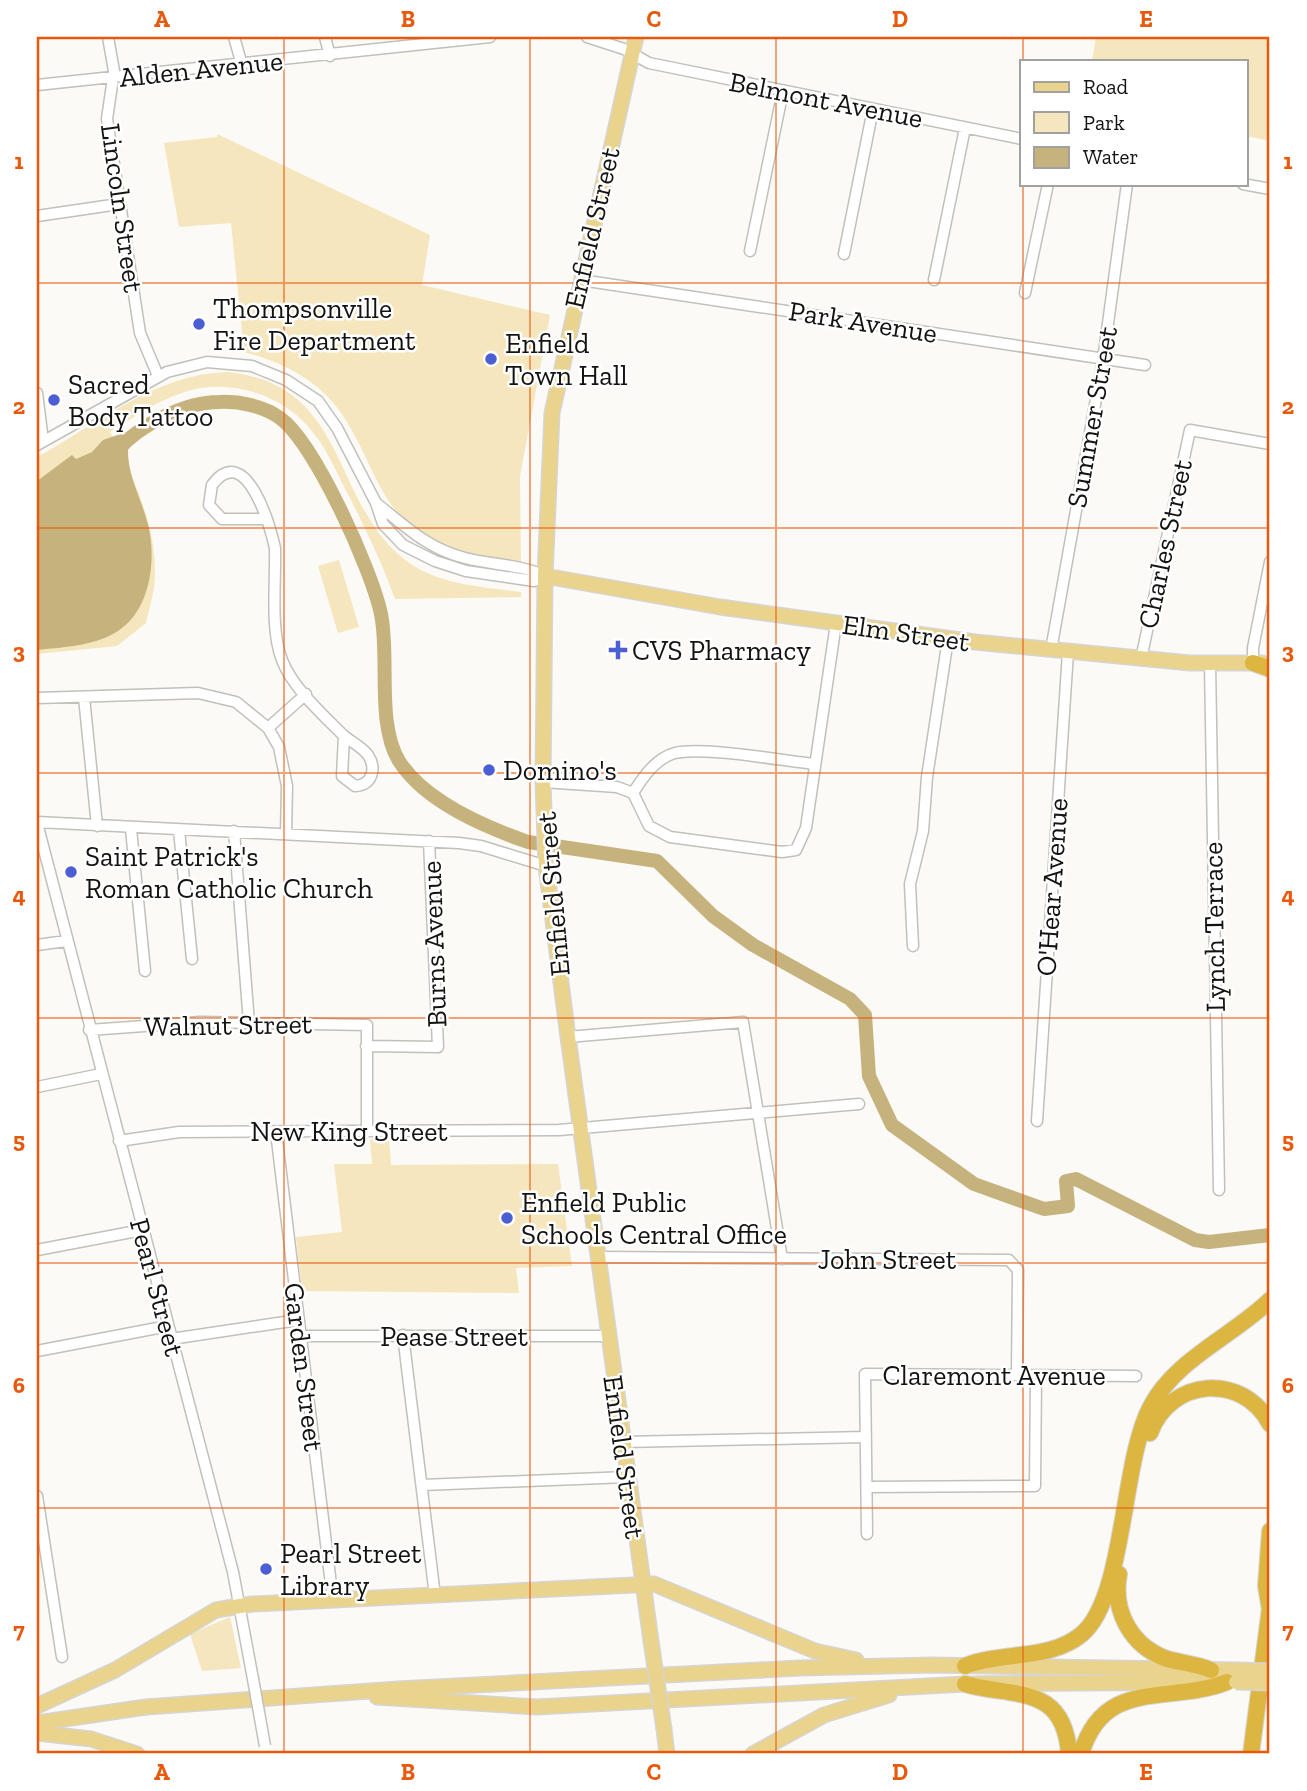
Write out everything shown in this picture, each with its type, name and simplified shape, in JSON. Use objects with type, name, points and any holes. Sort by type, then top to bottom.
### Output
[{"type":"highway","points":[[1253,663],[1270,669]]},
{"type":"highway","points":[[965,1666],[1056,1647],[1072,1641],[1091,1625],[1108,1587],[1139,1439],[1151,1405],[1181,1370],[1270,1300]]},
{"type":"highway","points":[[1211,1670],[1171,1660],[1149,1650],[1134,1637],[1121,1612],[1119,1577],[1148,1441],[1156,1419],[1167,1404],[1184,1393],[1201,1388],[1221,1388],[1242,1395],[1259,1408],[1270,1424]]},
{"type":"highway","points":[[1251,1754],[1270,1609],[1266,1586],[1270,1531]]},
{"type":"highway","points":[[1081,1754],[1095,1723],[1121,1703],[1233,1678]]},
{"type":"highway","points":[[965,1684],[1017,1691],[1038,1699],[1062,1725],[1069,1754]]},
{"type":"main road","name":"Enfield Street","points":[[636,37],[552,412],[545,576],[543,782],[546,859],[579,1128],[667,1754]]},
{"type":"main road","name":"Elm Street","points":[[545,576],[947,639],[1210,664],[1270,662]]},
{"type":"main road","points":[[37,1706],[115,1670],[216,1610],[240,1605],[642,1585],[663,1586],[815,1651],[887,1666]]},
{"type":"main road","points":[[37,1723],[132,1708],[345,1693],[887,1666],[1211,1670],[1233,1678],[1270,1671]]},
{"type":"main road","points":[[345,1693],[472,1705],[537,1707],[965,1684],[1233,1678],[1270,1683]]},
{"type":"main road","points":[[753,1754],[832,1711],[918,1686]]},
{"type":"main road","points":[[37,1733],[83,1737],[137,1754]]},
{"type":"street","name":"Lincoln Street","points":[[108,37],[114,71],[107,119],[119,205],[140,333],[158,376]]},
{"type":"street","points":[[234,37],[242,65]]},
{"type":"street","points":[[326,37],[330,56]]},
{"type":"street","name":"Alden Avenue","points":[[37,86],[491,37]]},
{"type":"street","points":[[587,37],[632,54]]},
{"type":"street","name":"Belmont Avenue","points":[[632,54],[649,63],[1020,139]]},
{"type":"street","points":[[750,251],[783,90]]},
{"type":"street","points":[[844,254],[873,109]]},
{"type":"street","points":[[934,280],[965,128]]},
{"type":"street","points":[[1248,185],[1270,189]]},
{"type":"street","points":[[1025,293],[1048,186]]},
{"type":"street","name":"Summer Street","points":[[1051,650],[1103,360],[1127,186]]},
{"type":"street","points":[[37,216],[119,205]]},
{"type":"street","name":"Park Avenue","points":[[581,280],[1145,365]]},
{"type":"street","points":[[37,393],[40,443],[158,376],[192,364],[222,362],[252,366],[286,380],[317,401],[337,428],[376,503],[433,547],[461,557],[524,568],[545,576]]},
{"type":"street","name":"Charles Street","points":[[1141,659],[1190,430],[1270,444]]},
{"type":"street","points":[[266,519],[222,519],[209,505],[212,485],[225,475],[243,477],[251,483],[266,519],[275,548],[280,656],[306,694],[344,736]]},
{"type":"street","points":[[1253,663],[1253,648],[1270,562]]},
{"type":"street","points":[[543,782],[617,787],[633,793],[649,826],[670,837],[790,852],[796,850],[803,840],[836,623]]},
{"type":"street","points":[[913,946],[910,884],[923,831],[927,777],[947,639]]},
{"type":"street","name":"O'Hear Avenue","points":[[1037,1121],[1068,652]]},
{"type":"street","name":"Lynch Terrace","points":[[1210,664],[1219,1190]]},
{"type":"street","points":[[37,698],[183,693],[219,695],[247,708],[268,728],[279,747],[285,771],[286,834]]},
{"type":"street","points":[[268,728],[306,694]]},
{"type":"street","points":[[84,697],[97,827]]},
{"type":"street","points":[[633,793],[652,767],[675,753],[709,753],[815,764]]},
{"type":"street","points":[[37,823],[429,841],[481,846],[546,859]]},
{"type":"street","name":"Pearl Street","points":[[37,823],[240,1605],[265,1750]]},
{"type":"street","points":[[131,829],[145,971]]},
{"type":"street","points":[[179,830],[192,959]]},
{"type":"street","points":[[234,831],[249,1023]]},
{"type":"street","name":"Burns Avenue","points":[[366,1046],[438,1047],[429,841]]},
{"type":"street","points":[[37,945],[66,941]]},
{"type":"street","name":"Walnut Street","points":[[89,1030],[174,1023],[367,1025],[366,1046]]},
{"type":"street","points":[[568,1037],[743,1023],[782,1259]]},
{"type":"street","points":[[366,1046],[367,1132]]},
{"type":"street","points":[[37,1087],[101,1074]]},
{"type":"street","name":"New King Street","points":[[119,1141],[179,1132],[579,1128],[859,1104]]},
{"type":"street","name":"Garden Street","points":[[276,1132],[333,1601]]},
{"type":"street","points":[[37,1250],[142,1230]]},
{"type":"street","name":"John Street","points":[[597,1257],[1009,1260],[1018,1270],[1017,1375]]},
{"type":"street","points":[[171,1339],[298,1320]]},
{"type":"street","points":[[37,1351],[168,1326]]},
{"type":"street","points":[[403,1335],[435,1597]]},
{"type":"street","name":"Pease Street","points":[[300,1336],[608,1336]]},
{"type":"street","name":"Claremont Avenue","points":[[866,1437],[865,1374],[1136,1376]]},
{"type":"street","points":[[867,1487],[1035,1486],[1036,1376]]},
{"type":"street","points":[[623,1442],[866,1437],[867,1534]]},
{"type":"street","points":[[422,1485],[628,1477]]},
{"type":"street","points":[[37,1496],[62,1657]]},
{"type":"green space","points":[[1096,37],[1270,37],[1270,141],[1248,136],[1248,60],[1092,60]]},
{"type":"green space","points":[[217,134],[430,235],[422,285],[550,315],[520,476],[521,562],[464,555],[425,537],[395,510],[347,422],[327,396],[303,376],[275,362],[244,352],[231,223],[179,227],[164,143],[217,137]]},
{"type":"green space","points":[[227,372],[267,381],[297,399],[318,423],[335,450],[364,510],[383,538],[408,562],[434,576],[521,592],[521,597],[395,599],[374,547],[333,465],[304,422],[291,410],[260,394],[243,389],[208,387],[169,398],[110,432],[135,483],[152,538],[155,581],[146,623],[117,646],[37,654],[37,457],[151,391],[176,381]]},
{"type":"green space","points":[[339,560],[359,627],[338,633],[318,566]]},
{"type":"green space","points":[[370,1139],[389,1139],[391,1165],[558,1164],[572,1266],[516,1268],[519,1293],[302,1291],[296,1237],[342,1232],[334,1164],[372,1164]]},
{"type":"green space","points":[[230,1617],[241,1668],[202,1671],[190,1634]]},
{"type":"water","points":[[126,432],[133,443],[128,448],[128,458],[149,528],[151,545],[150,578],[141,604],[132,619],[120,630],[106,637],[91,643],[37,650],[37,481],[72,455],[76,459],[92,452],[103,440]]},
{"type":"waterway","points":[[117,451],[150,424],[178,411],[206,403],[243,403],[267,410],[280,418],[294,432],[325,480],[376,594],[383,631],[388,728],[392,746],[410,776],[440,801],[457,811],[528,842],[657,861],[713,916],[753,945],[850,999],[865,1015],[869,1076],[892,1125],[974,1184],[1044,1209],[1068,1206],[1066,1181],[1076,1179],[1195,1240],[1209,1242],[1270,1235]]},
{"type":"place","name":"Thompsonville Fire Department","points":[[199,324]]},
{"type":"place","name":"Enfield Town Hall","points":[[491,359]]},
{"type":"place","name":"Sacred Body Tattoo","points":[[54,400]]},
{"type":"place","name":"CVS Pharmacy","points":[[618,650]]},
{"type":"place","name":"Domino's","points":[[489,770]]},
{"type":"place","name":"Saint Patrick's Roman Catholic Church","points":[[71,872]]},
{"type":"place","name":"Enfield Public Schools Central Office","points":[[507,1218]]},
{"type":"place","name":"Pearl Street Library","points":[[266,1569]]}]
